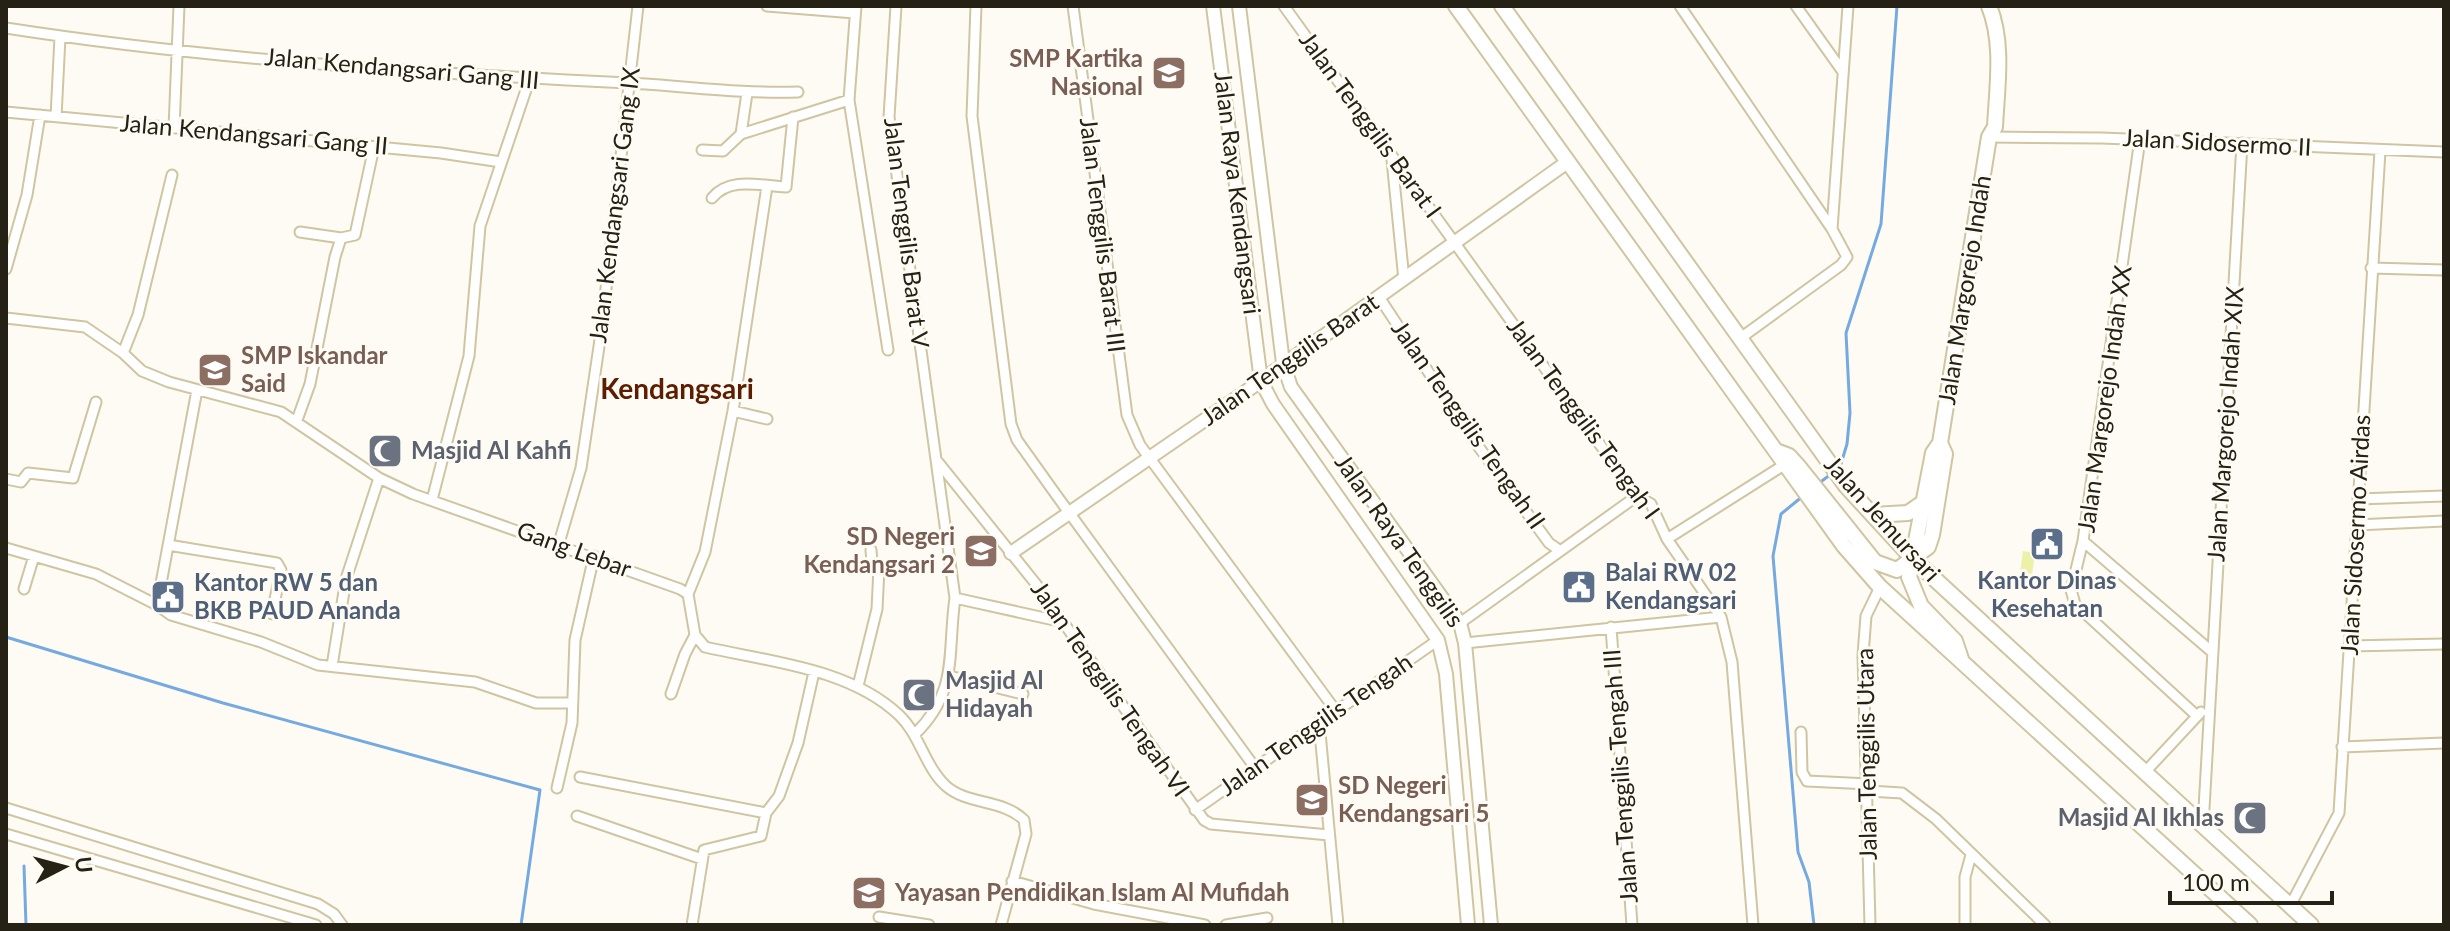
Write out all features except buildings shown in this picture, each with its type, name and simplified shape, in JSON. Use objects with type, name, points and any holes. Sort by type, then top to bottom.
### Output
[{"type":"main road","name":"Jalan Raya Kendangsari","points":[[1213,6],[1261,381]]},
{"type":"main road","name":"Jalan Raya Kendangsari","points":[[1239,6],[1283,363]]},
{"type":"main road","name":"Jalan Jemursari","points":[[1456,6],[1784,465],[1798,476]]},
{"type":"main road","name":"Jalan Jemursari","points":[[1502,6],[1742,337],[1840,478],[1914,560],[2311,925]]},
{"type":"main road","name":"Jalan Margorejo Indah","points":[[1914,560],[1933,453],[1940,443],[1989,137],[1995,127],[1998,63],[1996,20],[1990,9]]},
{"type":"main road","name":"Jalan Tenggilis Barat","points":[[1011,553],[1456,244],[1566,163]]},
{"type":"main road","name":"Jalan Raya Tenggilis","points":[[1283,363],[1291,387],[1460,623],[1465,643],[1491,925]]},
{"type":"main road","name":"Jalan Raya Tenggilis","points":[[1261,381],[1273,404],[1438,640],[1446,674],[1468,925]]},
{"type":"main road","name":"Jalan Margorejo Indah","points":[[1914,560],[1928,547],[1932,535],[1945,454],[1940,443]]},
{"type":"main road","points":[[1774,450],[1789,456],[1798,476],[1814,496],[1881,567],[1897,570],[1914,560]]},
{"type":"main road","name":"Jalan Jemursari","points":[[1814,496],[1880,587],[2250,925]]},
{"type":"main road","points":[[1873,515],[1908,513],[1924,502]]},
{"type":"main road","points":[[1914,560],[1909,577],[1916,598],[1955,641],[1962,662]]},
{"type":"main road","points":[[1461,830],[1484,829]]},
{"type":"street","points":[[174,128],[179,6]]},
{"type":"street","name":"Jalan Kendangsari Gang IX","points":[[559,543],[581,468],[601,333],[638,6]]},
{"type":"street","points":[[767,6],[856,10],[849,100],[888,350]]},
{"type":"street","name":"Jalan Tenggilis Barat V","points":[[896,6],[889,117],[955,598],[949,676],[937,711],[915,734]]},
{"type":"street","points":[[976,6],[972,116],[1011,424],[1017,440],[1256,769]]},
{"type":"street","name":"Jalan Tenggilis Barat III","points":[[1073,6],[1119,373],[1127,415],[1140,445],[1336,711]]},
{"type":"street","name":"Jalan Tenggilis Barat I","points":[[1284,6],[1456,244]]},
{"type":"street","points":[[1680,6],[1845,252],[1844,263],[1742,337]]},
{"type":"street","points":[[1796,6],[1843,72]]},
{"type":"street","points":[[1832,229],[1848,6]]},
{"type":"street","name":"Jalan Kendangsari Gang III","points":[[6,28],[177,50],[529,81],[630,83],[747,93],[798,92]]},
{"type":"street","points":[[56,117],[60,37]]},
{"type":"street","points":[[432,500],[466,372],[478,236],[529,81]]},
{"type":"street","points":[[741,134],[747,93]]},
{"type":"street","points":[[702,150],[723,151],[741,134],[849,100]]},
{"type":"street","name":"Jalan Kendangsari Gang II","points":[[6,112],[501,162]]},
{"type":"street","points":[[6,269],[27,195],[40,115]]},
{"type":"street","points":[[712,198],[718,190],[738,183],[787,186],[793,117]]},
{"type":"street","name":"Jalan Sidosermo II","points":[[1989,137],[2140,139],[2444,152]]},
{"type":"street","name":"Jalan Margorejo Indah XX","points":[[2140,139],[2083,541],[2211,651]]},
{"type":"street","name":"Jalan Margorejo Indah XIX","points":[[2203,826],[2242,143]]},
{"type":"street","points":[[300,232],[341,238],[355,235],[374,147]]},
{"type":"street","name":"Jalan Sidosermo Airdas","points":[[2290,906],[2338,821],[2380,151]]},
{"type":"street","points":[[1392,156],[1404,280]]},
{"type":"street","points":[[123,353],[138,315],[172,175]]},
{"type":"street","points":[[767,186],[733,411],[705,552],[688,594],[695,635],[705,647],[814,672],[858,686],[882,701],[915,734],[945,785],[1006,808],[1024,820],[1026,834],[1001,925]]},
{"type":"street","points":[[297,420],[310,384],[341,238]]},
{"type":"street","name":"Jalan Tenggilis Tengah I","points":[[1456,244],[1637,496],[1651,504],[1667,539],[1721,617],[1732,662],[1753,925]]},
{"type":"street","points":[[2371,268],[2444,270]]},
{"type":"street","name":"Jalan Tenggilis Tengah II","points":[[1379,297],[1470,435],[1549,543],[1559,550]]},
{"type":"street","name":"Gang Lebar","points":[[6,318],[85,327],[123,353],[142,371],[197,390],[261,405],[297,420],[379,478],[432,500],[594,556],[688,594]]},
{"type":"street","points":[[157,605],[197,390]]},
{"type":"street","points":[[6,479],[21,482],[28,473],[73,478],[96,402]]},
{"type":"street","points":[[733,411],[767,419]]},
{"type":"street","name":"Jalan Tenggilis Tengah VI","points":[[936,460],[1063,622],[1195,810],[1211,824],[1329,835]]},
{"type":"street","points":[[1667,539],[1784,465]]},
{"type":"street","points":[[332,666],[346,579],[379,478]]},
{"type":"street","points":[[1460,623],[1637,496]]},
{"type":"street","points":[[2358,499],[2444,496]]},
{"type":"street","points":[[2356,525],[2444,521]]},
{"type":"street","points":[[2083,541],[2071,590],[2075,604],[2197,716]]},
{"type":"street","points":[[168,545],[277,563],[281,570],[272,614]]},
{"type":"street","points":[[6,548],[96,574],[171,615],[261,642],[307,662],[475,682],[536,703],[572,703]]},
{"type":"street","points":[[858,686],[877,609],[879,568],[872,562],[871,550]]},
{"type":"street","points":[[24,589],[34,556]]},
{"type":"street","points":[[557,788],[572,723],[575,640],[594,556]]},
{"type":"street","name":"Jalan Tenggilis Utara","points":[[1870,925],[1864,634],[1868,610],[1880,587]]},
{"type":"street","points":[[955,598],[1063,622]]},
{"type":"street","points":[[1465,643],[1721,617]]},
{"type":"street","name":"Jalan Tenggilis Tengah III","points":[[1611,627],[1632,925]]},
{"type":"street","points":[[671,694],[695,635]]},
{"type":"street","name":"Jalan Tenggilis Tengah","points":[[1195,810],[1438,640]]},
{"type":"street","points":[[2349,646],[2444,644]]},
{"type":"street","points":[[692,925],[702,859],[708,847],[758,839],[766,813],[779,796],[798,743],[814,672]]},
{"type":"street","points":[[949,676],[1023,694]]},
{"type":"street","points":[[2146,771],[2208,704]]},
{"type":"street","points":[[1319,722],[1338,925]]},
{"type":"street","points":[[1801,732],[1802,772],[1807,781],[1902,793],[1936,819],[2045,925]]},
{"type":"street","points":[[2342,747],[2444,743]]},
{"type":"street","points":[[580,777],[766,813]]},
{"type":"street","points":[[6,808],[318,904],[334,914],[342,925]]},
{"type":"street","points":[[577,816],[702,859]]},
{"type":"street","points":[[6,834],[316,925]]},
{"type":"street","points":[[1965,925],[1965,877],[1971,855]]},
{"type":"street","points":[[1012,881],[1094,904],[1205,925]]},
{"type":"street","points":[[879,917],[929,925]]},
{"type":"street","points":[[1227,925],[1267,918]]},
{"type":"green space","points":[[2023,551],[2035,553],[2032,575],[2020,573]]},
{"type":"waterway","points":[[1840,467],[1847,444],[1850,413],[1846,333],[1881,224],[1897,6]]},
{"type":"waterway","points":[[1818,484],[1831,474]]},
{"type":"waterway","points":[[1803,496],[1781,514],[1773,556],[1798,852],[1809,882],[1814,925]]},
{"type":"waterway","points":[[6,637],[223,703],[540,790],[521,925]]},
{"type":"waterway","points":[[24,866],[26,925]]},
{"type":"place","name":"SMP Kartika Nasional","points":[[1169,73]]},
{"type":"place","name":"SMP Iskandar Said","points":[[215,370]]},
{"type":"place","name":"Masjid Al Kahfi","points":[[385,451]]},
{"type":"place","name":"Kantor Dinas Kesehatan","points":[[2047,544]]},
{"type":"place","name":"SD Negeri Kendangsari 2","points":[[981,551]]},
{"type":"place","name":"Balai RW 02 Kendangsari","points":[[1579,587]]},
{"type":"place","name":"Kantor RW 5 dan BKB PAUD Ananda","points":[[168,597]]},
{"type":"place","name":"Masjid Al Hidayah","points":[[919,695]]},
{"type":"place","name":"SD Negeri Kendangsari 5","points":[[1312,800]]},
{"type":"place","name":"Masjid Al Ikhlas","points":[[2250,818]]},
{"type":"place","name":"Yayasan Pendidikan Islam Al Mufidah","points":[[869,893]]},
{"type":"district","name":"Kendangsari","points":[[677,389]]}]
